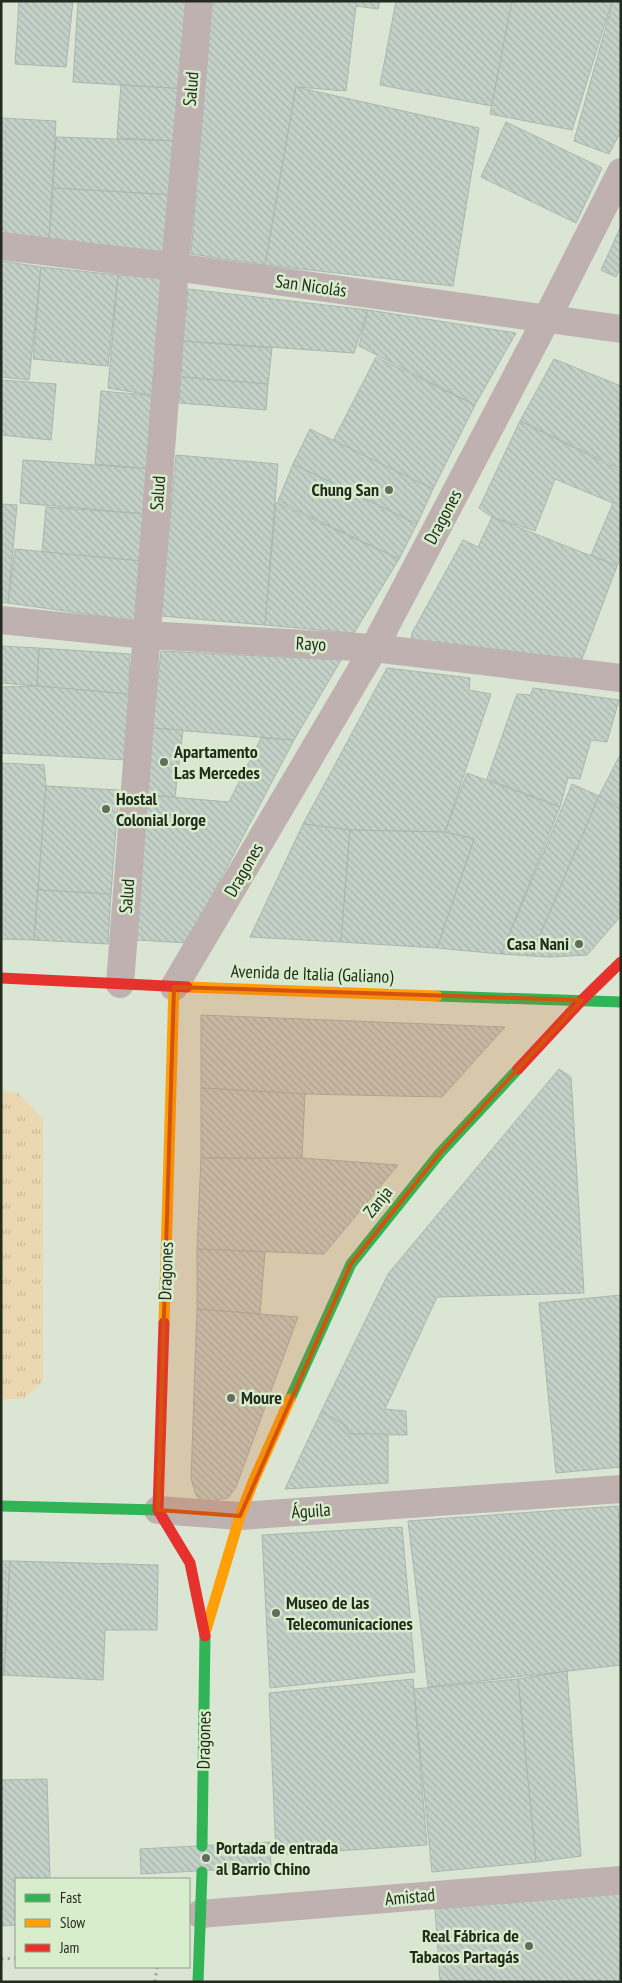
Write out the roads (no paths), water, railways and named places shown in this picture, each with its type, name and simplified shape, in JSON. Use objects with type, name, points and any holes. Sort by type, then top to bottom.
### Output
[{"type":"main road","name":"Zanja","points":[[240,1516],[253,1482],[351,1264],[440,1153],[582,1000],[621,962]]},
{"type":"main road","name":"Avenida de Italia (Galiano)","points":[[1,978],[174,987],[621,1002]]},
{"type":"main road","name":"Dragones","points":[[174,987],[158,1510],[190,1563],[205,1634],[202,1846]]},
{"type":"main road","name":"Águila","points":[[1,1506],[158,1510]]},
{"type":"main road","name":"Dragones","points":[[205,1634],[240,1516]]},
{"type":"main road","points":[[198,1982],[202,1872]]},
{"type":"street","name":"Salud","points":[[120,984],[176,267],[199,1]]},
{"type":"street","name":"Dragones","points":[[174,987],[374,648],[547,318],[621,172]]},
{"type":"street","name":"San Nicolás","points":[[1,246],[176,267],[547,318],[621,330]]},
{"type":"street","name":"Rayo","points":[[1,620],[147,635],[374,648],[621,678]]},
{"type":"street","name":"Águila","points":[[158,1510],[240,1516],[621,1489]]},
{"type":"street","name":"Amistad","points":[[200,1914],[621,1880]]},
{"type":"place","name":"Chung San","points":[[389,490]]},
{"type":"place","name":"Apartamento Las Mercedes","points":[[164,762]]},
{"type":"place","name":"Hostal Colonial Jorge","points":[[106,809]]},
{"type":"place","name":"Casa Nani","points":[[579,944]]},
{"type":"place","name":"Moure","points":[[231,1398]]},
{"type":"place","name":"Museo de las Telecomunicaciones","points":[[276,1613]]},
{"type":"place","name":"Portada de entrada al Barrio Chino","points":[[206,1858]]},
{"type":"place","name":"Real Fábrica de Tabacos Partagás","points":[[529,1946]]}]
